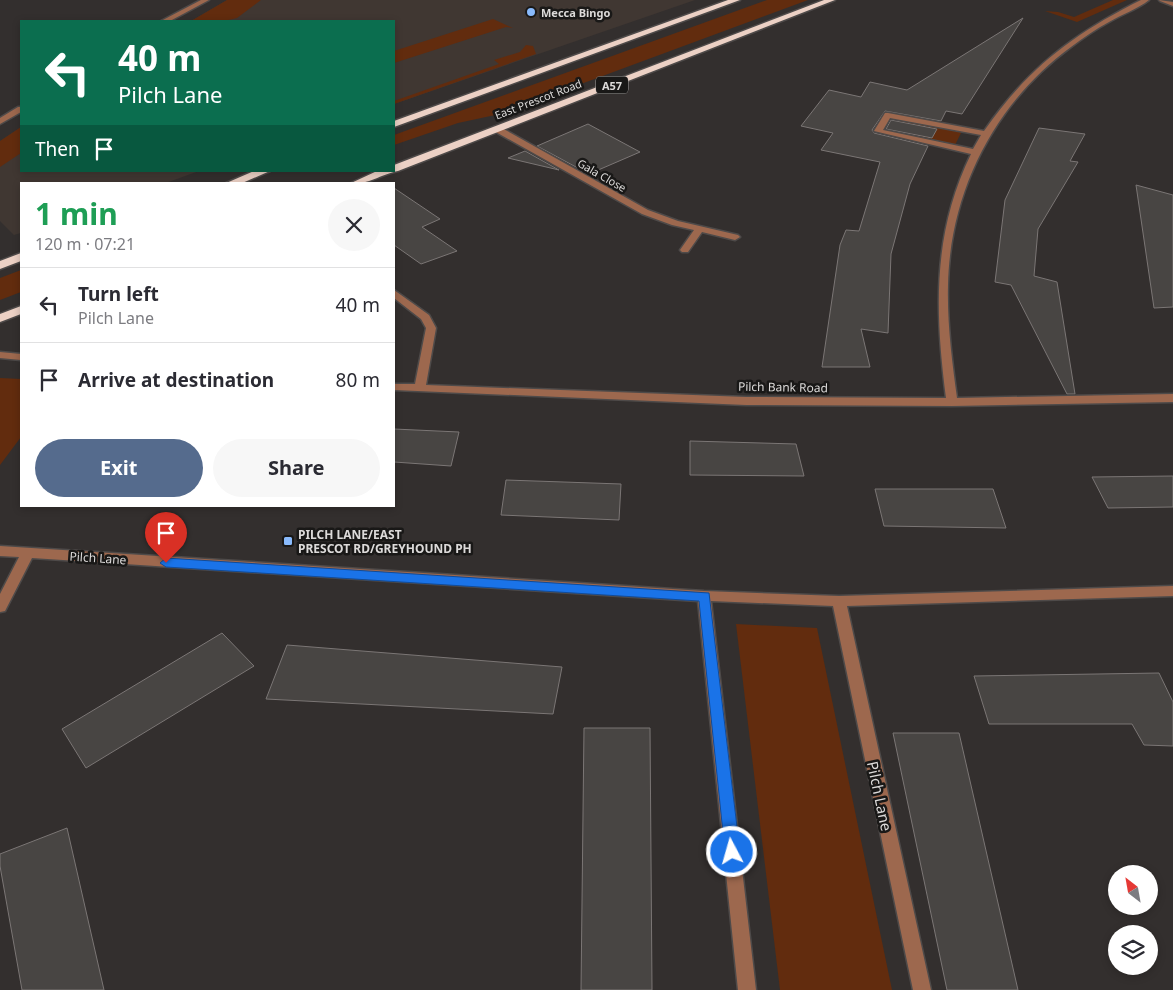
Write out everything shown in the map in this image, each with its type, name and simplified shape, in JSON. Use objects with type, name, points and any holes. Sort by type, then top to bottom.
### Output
[{"type":"highway","name":"East Prescot Road","points":[[395,124],[736,0]]},
{"type":"highway","name":"East Prescot Road","points":[[395,169],[831,0]]},
{"type":"highway","points":[[235,182],[262,172]]},
{"type":"highway","points":[[359,182],[384,172]]},
{"type":"highway","points":[[0,265],[20,257]]},
{"type":"highway","points":[[0,318],[20,310]]},
{"type":"street","points":[[167,20],[206,0]]},
{"type":"street","points":[[952,402],[944,339],[944,265],[950,221],[974,152],[984,133],[1012,95],[1043,64],[1084,33],[1120,12],[1146,0]]},
{"type":"street","points":[[1162,0],[1173,4]]},
{"type":"street","points":[[0,122],[20,111]]},
{"type":"street","points":[[974,152],[878,131],[888,115],[984,133]]},
{"type":"street","name":"Gala Close","points":[[497,129],[645,212],[700,229],[735,237]]},
{"type":"street","points":[[685,250],[700,229]]},
{"type":"street","points":[[395,294],[425,317],[431,328],[420,389]]},
{"type":"street","points":[[0,355],[20,357]]},
{"type":"street","name":"Pilch Bank Road","points":[[395,387],[746,401],[952,402],[1173,398]]},
{"type":"street","name":"Pilch Lane","points":[[0,551],[704,596],[839,601],[1173,591]]},
{"type":"street","points":[[0,607],[27,554]]},
{"type":"street","points":[[704,596],[747,990]]},
{"type":"street","name":"Pilch Lane","points":[[839,601],[922,990]]},
{"type":"shaded area","points":[[227,0],[695,0],[395,104],[395,20],[193,20]]},
{"type":"shaded area","points":[[227,0],[261,0],[237,18],[228,20],[193,20]]},
{"type":"shaded area","points":[[767,0],[808,0],[500,114],[458,123],[395,145],[395,135]]},
{"type":"shaded area","points":[[1113,0],[1127,0],[1077,22],[1045,11],[1058,12],[1074,17]]},
{"type":"shaded area","points":[[493,19],[513,28],[506,27],[395,63],[395,51]]},
{"type":"shaded area","points":[[526,45],[533,46],[536,54],[395,104],[395,101],[499,64],[494,60],[520,52]]},
{"type":"shaded area","points":[[905,121],[962,131],[955,145],[897,130],[896,122]]},
{"type":"shaded area","points":[[20,128],[20,172],[196,172],[169,182],[20,182],[20,233],[14,235],[0,221],[0,141]]},
{"type":"shaded area","points":[[20,128],[20,154],[0,167],[0,141]]},
{"type":"shaded area","points":[[20,270],[20,292],[0,300],[0,278]]},
{"type":"shaded area","points":[[0,378],[20,379],[20,438],[0,465]]},
{"type":"shaded area","points":[[736,624],[817,628],[892,990],[780,990]]},
{"type":"building","points":[[1023,18],[962,114],[946,111],[941,121],[885,111],[872,130],[874,133],[928,146],[910,184],[891,254],[888,333],[861,329],[870,367],[822,367],[840,245],[846,230],[859,231],[880,162],[821,150],[833,133],[801,126],[829,90],[861,97],[870,82],[907,90]]},
{"type":"building","points":[[891,120],[937,129],[932,138],[886,129]]},
{"type":"building","points":[[588,124],[640,152],[589,174],[537,146]]},
{"type":"building","points":[[1039,128],[1085,134],[1070,161],[1078,162],[1038,229],[1034,276],[1057,282],[1075,394],[1067,394],[1011,285],[995,282],[1005,200]]},
{"type":"building","points":[[525,151],[559,170],[508,158]]},
{"type":"building","points":[[1136,185],[1173,195],[1173,307],[1154,308]]},
{"type":"building","points":[[395,189],[440,219],[422,227],[457,251],[421,264],[395,246]]},
{"type":"building","points":[[395,429],[459,432],[451,466],[395,462]]},
{"type":"building","points":[[690,441],[796,444],[804,476],[690,475]]},
{"type":"building","points":[[1173,476],[1173,507],[1108,508],[1092,477]]},
{"type":"building","points":[[506,480],[621,484],[619,520],[501,515]]},
{"type":"building","points":[[875,489],[993,489],[1006,528],[884,526]]},
{"type":"building","points":[[222,633],[254,666],[86,768],[62,729]]},
{"type":"building","points":[[287,645],[562,667],[553,714],[266,699]]},
{"type":"building","points":[[1159,673],[1173,702],[1173,746],[1144,745],[1132,724],[989,724],[974,676]]},
{"type":"building","points":[[584,728],[650,728],[652,990],[581,990]]},
{"type":"building","points":[[893,733],[959,733],[1018,990],[947,990]]},
{"type":"building","points":[[67,828],[104,990],[22,990],[0,866],[0,854]]},
{"type":"place","name":"Mecca Bingo","points":[[531,12]]},
{"type":"place","name":"PILCH LANE/EAST PRESCOT RD/GREYHOUND PH","points":[[288,541]]},
{"type":"route","points":[[166,563],[704,596],[732,852]]}]
